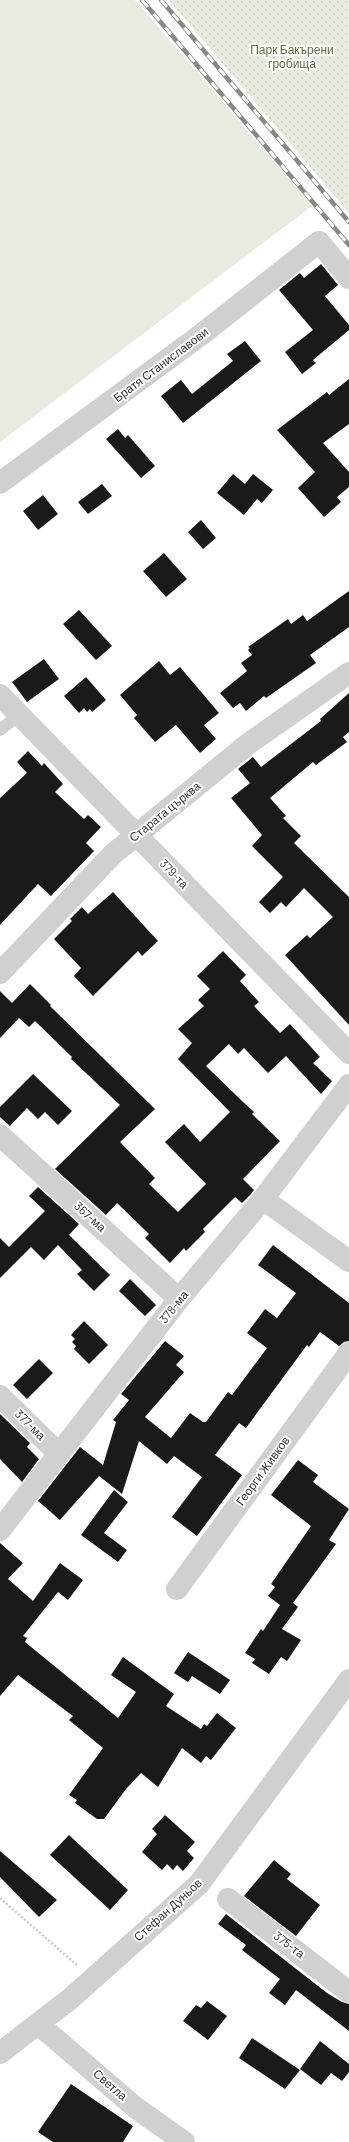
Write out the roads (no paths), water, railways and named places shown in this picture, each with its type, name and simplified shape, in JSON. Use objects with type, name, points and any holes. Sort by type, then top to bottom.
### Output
[{"type":"street","name":"Братя Станиславови","points":[[0,484],[202,334],[319,242],[349,278]]},
{"type":"street","name":"Старата църква","points":[[0,973],[114,854],[248,744],[348,676]]},
{"type":"street","name":"379-та","points":[[0,695],[349,1053]]},
{"type":"street","name":"378-ма","points":[[0,1530],[180,1299],[264,1199],[349,1086]]},
{"type":"street","name":"367-ма","points":[[0,1135],[180,1299]]},
{"type":"street","points":[[264,1199],[349,1261]]},
{"type":"street","name":"Георги Живков","points":[[177,1589],[349,1353]]},
{"type":"street","name":"377-ма","points":[[0,1396],[59,1454]]},
{"type":"street","name":"Стефан Дуньов","points":[[0,2054],[70,1999],[199,1884],[346,1690]]},
{"type":"street","name":"375-та","points":[[228,1899],[349,1992]]},
{"type":"street","name":"Светла","points":[[38,2024],[136,2108],[184,2142]]},
{"type":"lane","points":[[0,730],[19,716]]},
{"type":"railway","points":[[142,0],[349,245]]},
{"type":"railway","points":[[161,0],[349,222]]},
{"type":"park label","name":"Парк Бакърени гробища","points":[[292,57]]}]
